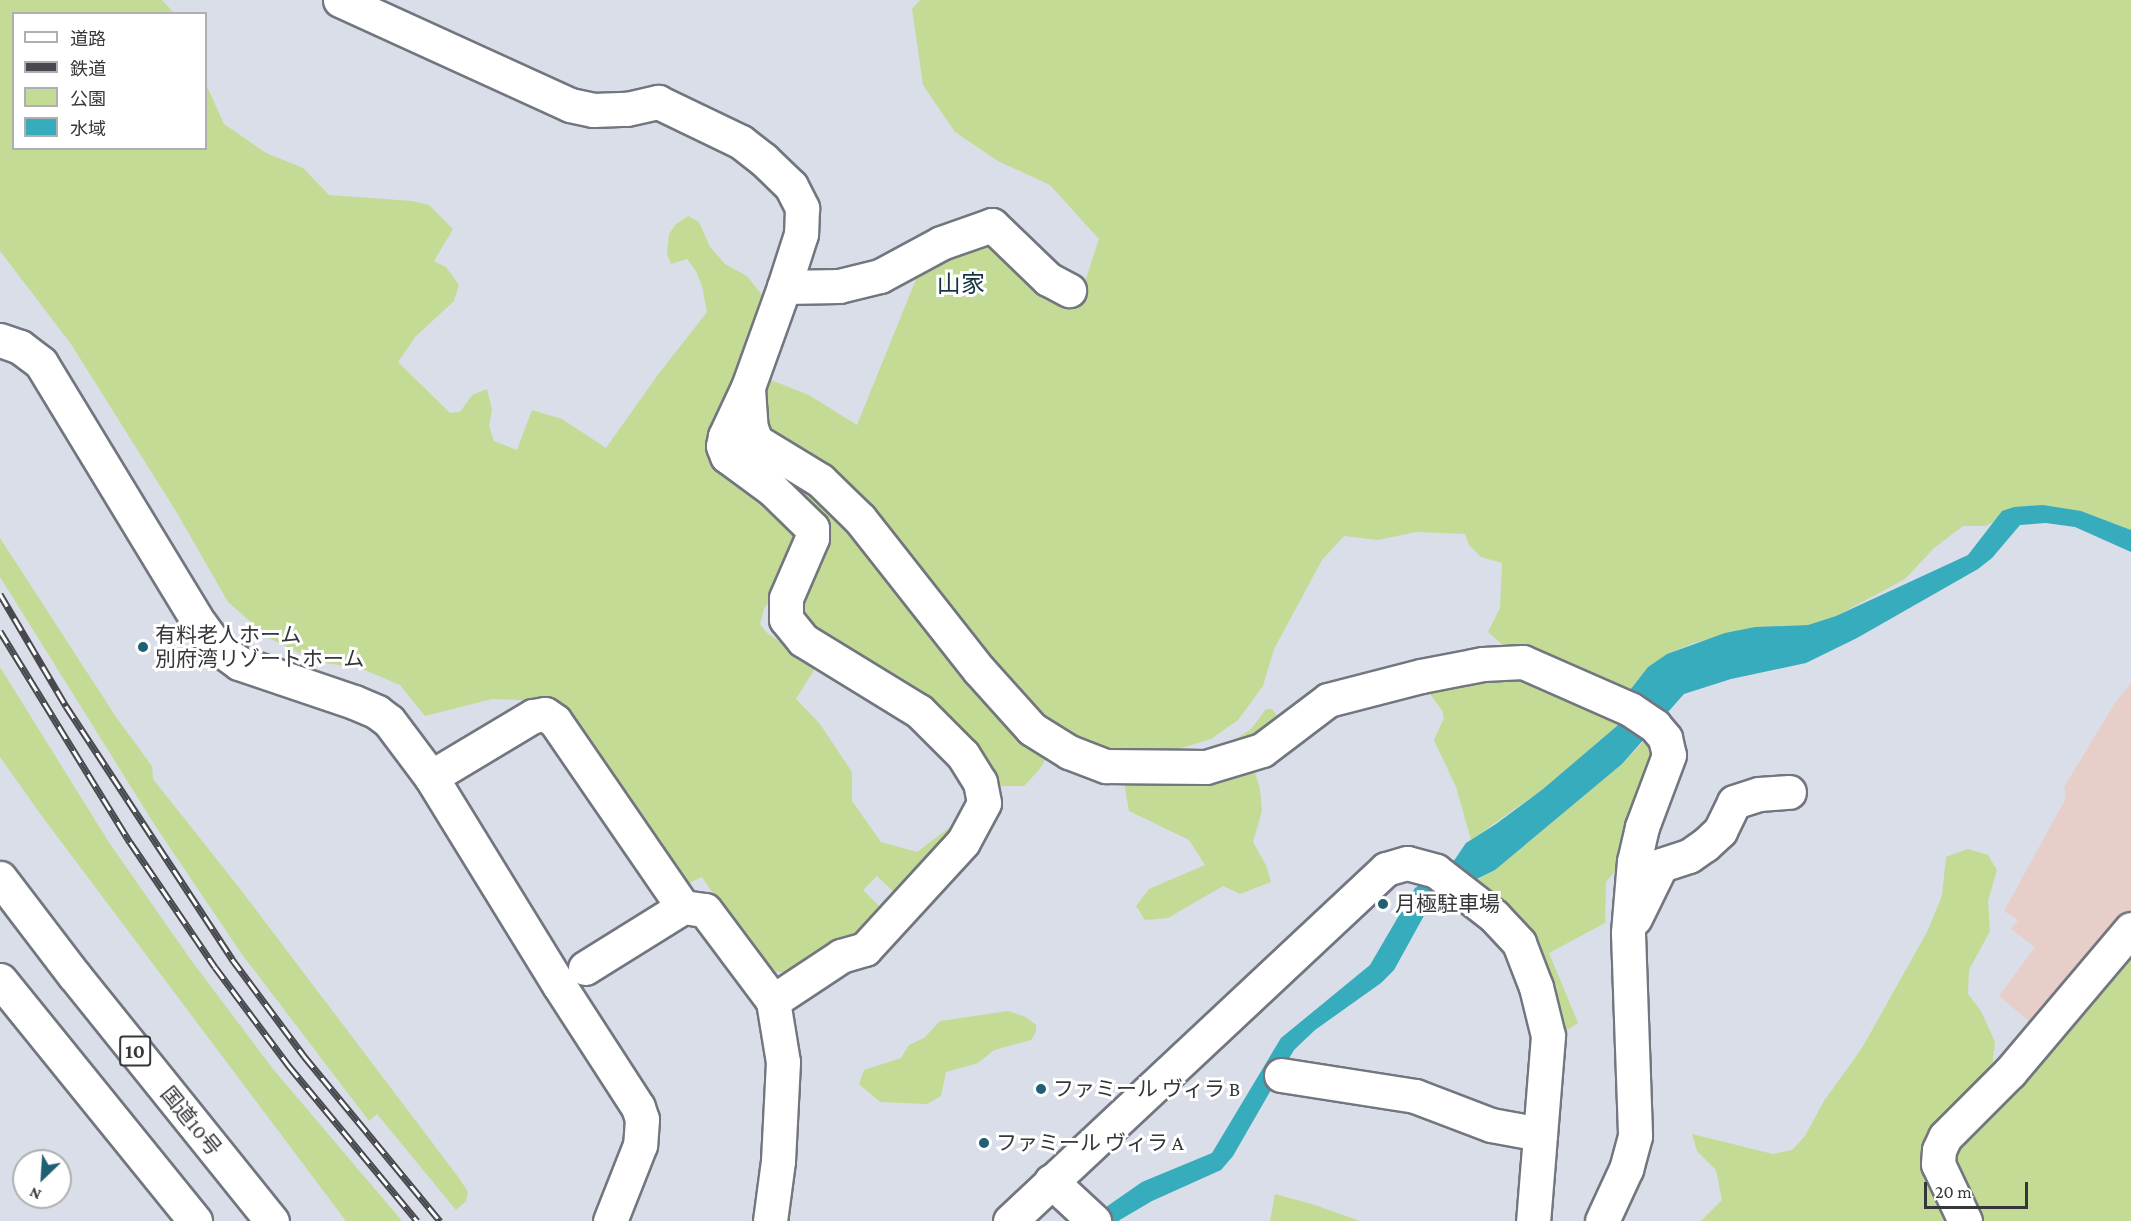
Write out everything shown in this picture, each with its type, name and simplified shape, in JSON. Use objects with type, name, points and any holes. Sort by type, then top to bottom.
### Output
[{"type":"main road","points":[[340,0],[570,105],[593,110],[616,110],[658,102],[741,142],[791,186],[802,208],[801,234],[784,287],[748,387],[725,436],[723,446],[728,456],[772,489],[812,528],[812,538],[786,598],[786,619],[803,640],[919,711],[963,755],[980,782],[984,803],[963,842],[865,950],[841,956],[773,1000]]},
{"type":"main road","points":[[784,287],[839,286],[880,276],[941,243],[992,225],[1048,279],[1069,290]]},
{"type":"main road","points":[[0,340],[20,347],[41,363],[200,624],[217,647],[239,663],[377,712],[389,721],[430,777],[638,1107],[642,1119],[640,1144],[610,1221]]},
{"type":"main road","points":[[748,387],[751,428],[756,441],[820,480],[860,519],[979,670],[1032,729],[1078,756],[1106,766],[1206,767],[1262,750],[1328,700],[1421,676],[1483,664],[1523,662],[1643,717],[1665,738],[1669,755],[1642,827],[1634,861],[1628,933],[1635,1136],[1626,1169],[1602,1221]]},
{"type":"main road","points":[[430,777],[533,716],[545,714],[555,721],[683,907]]},
{"type":"main road","points":[[1628,933],[1661,865],[1689,856],[1706,845],[1720,831],[1734,802],[1759,794],[1789,792]]},
{"type":"main road","points":[[1010,1221],[1386,869],[1407,862],[1436,871],[1494,916],[1519,943],[1536,987],[1548,1036],[1533,1221]]},
{"type":"main road","name":"国道10号","points":[[0,878],[74,975],[272,1221]]},
{"type":"main road","points":[[585,969],[683,907],[705,910],[773,1000],[783,1062],[778,1161],[770,1221]]},
{"type":"main road","points":[[1965,1221],[1938,1164],[1939,1150],[1945,1137],[2010,1072],[2131,929]]},
{"type":"main road","points":[[0,980],[188,1218]]},
{"type":"main road","points":[[1281,1075],[1415,1096],[1481,1122],[1540,1134]]},
{"type":"main road","points":[[1051,1181],[1093,1219]]},
{"type":"shaded area","points":[[2131,683],[2131,912],[2035,1026],[1999,996],[2035,947],[2011,929],[2018,920],[2004,911],[2066,798],[2064,787],[2115,703]]},
{"type":"green space","points":[[0,0],[162,0],[173,12],[12,12],[12,150],[207,150],[207,86],[224,124],[266,153],[303,168],[329,195],[412,201],[429,205],[453,229],[434,261],[446,267],[459,285],[454,301],[416,336],[398,362],[450,413],[460,412],[472,395],[487,389],[492,410],[489,426],[494,441],[517,450],[532,410],[562,419],[606,448],[657,376],[707,312],[702,286],[696,271],[687,259],[671,264],[667,254],[669,234],[676,224],[688,216],[699,222],[710,247],[725,264],[747,276],[766,300],[752,488],[800,536],[777,590],[764,609],[760,624],[768,634],[806,658],[814,670],[796,699],[820,724],[852,772],[852,801],[881,842],[917,852],[970,812],[897,895],[877,876],[863,890],[883,910],[855,936],[832,943],[787,973],[764,970],[702,877],[687,884],[681,882],[548,701],[492,699],[425,716],[400,685],[360,668],[318,662],[269,638],[228,602],[177,513],[71,344],[0,251]]},
{"type":"green space","points":[[920,0],[2131,0],[2131,530],[2081,511],[2002,511],[1995,521],[1986,526],[1963,526],[1934,548],[1905,579],[1836,616],[1808,625],[1755,627],[1694,643],[1667,654],[1648,667],[1627,694],[1504,646],[1488,632],[1500,608],[1502,563],[1481,557],[1469,545],[1465,534],[1416,532],[1378,540],[1344,536],[1322,560],[1274,649],[1263,686],[1238,720],[1211,739],[1165,753],[1128,755],[1084,743],[1042,714],[1008,681],[770,434],[762,413],[766,378],[809,395],[857,425],[923,262],[981,238],[1079,300],[1099,239],[1050,185],[998,161],[955,132],[923,85],[912,9]]},
{"type":"green space","points":[[772,467],[821,501],[857,537],[1048,755],[1039,770],[1024,786],[1002,786],[993,783],[821,637],[797,608],[822,544],[778,481]]},
{"type":"green space","points":[[0,538],[116,717],[152,766],[153,779],[241,890],[459,1178],[468,1192],[466,1201],[456,1210],[377,1114],[369,1121],[241,953],[156,827],[0,577]]},
{"type":"green space","points":[[0,667],[110,844],[191,960],[273,1069],[402,1221],[346,1221],[44,819],[0,757]]},
{"type":"green space","points":[[1534,676],[1624,720],[1543,789],[1471,840],[1456,787],[1434,740],[1444,718],[1442,710],[1429,693],[1430,682]]},
{"type":"green space","points":[[1266,709],[1272,709],[1278,717],[1274,729],[1230,743],[1251,729]]},
{"type":"green space","points":[[1647,738],[1656,742],[1623,862],[1606,882],[1605,923],[1549,953],[1578,1023],[1565,1031],[1557,1030],[1475,881],[1495,870],[1622,764]]},
{"type":"green space","points":[[1254,769],[1260,789],[1262,811],[1253,842],[1266,865],[1271,882],[1240,894],[1223,886],[1168,918],[1145,920],[1136,906],[1149,889],[1205,865],[1189,840],[1129,811],[1123,777]]},
{"type":"green space","points":[[1968,849],[1988,855],[1997,870],[1988,901],[1990,931],[1969,970],[1968,994],[1981,1011],[1995,1042],[1991,1077],[1944,1120],[1955,1221],[1701,1221],[1722,1200],[1716,1170],[1697,1151],[1692,1134],[1773,1154],[1792,1150],[1805,1136],[1824,1101],[1862,1048],[1927,932],[1942,896],[1946,857]]},
{"type":"green space","points":[[2131,949],[2131,1221],[1975,1221],[1960,1193],[1952,1145]]},
{"type":"green space","points":[[1008,1011],[1026,1017],[1036,1025],[1036,1032],[1031,1040],[994,1050],[978,1063],[946,1072],[941,1096],[927,1104],[880,1102],[859,1084],[864,1070],[901,1058],[909,1045],[924,1038],[940,1021]]},
{"type":"green space","points":[[1275,1194],[1315,1205],[1360,1221],[1270,1221]]},
{"type":"water","points":[[2043,505],[2081,511],[2131,530],[2131,552],[2075,527],[2046,523],[2020,525],[1992,558],[1978,569],[1857,638],[1806,663],[1731,679],[1684,694],[1622,764],[1495,870],[1445,895],[1426,912],[1394,970],[1381,983],[1315,1030],[1294,1050],[1233,1156],[1221,1170],[1152,1201],[1118,1221],[1086,1221],[1142,1182],[1212,1153],[1281,1038],[1370,965],[1415,888],[1451,865],[1466,843],[1543,789],[1624,720],[1627,694],[1648,667],[1667,654],[1725,633],[1755,627],[1808,625],[1836,616],[1968,555],[2002,511],[2014,507]]},
{"type":"pier","points":[[0,1109],[12,1124],[12,1209],[72,1209],[72,1194],[94,1221],[0,1221]]},
{"type":"railway","points":[[0,594],[66,706],[232,959],[304,1056],[440,1221]]},
{"type":"railway","points":[[0,631],[130,842],[215,967],[289,1066],[417,1221]]},
{"type":"place","name":"有料老人ホーム 別府湾リゾートホーム","points":[[143,647]]},
{"type":"place","name":"月極駐車場","points":[[1383,904]]},
{"type":"place","name":"ファミール ヴィラ B","points":[[1041,1089]]},
{"type":"place","name":"ファミール ヴィラ A","points":[[984,1143]]},
{"type":"district","name":"山家","points":[[961,284]]}]
